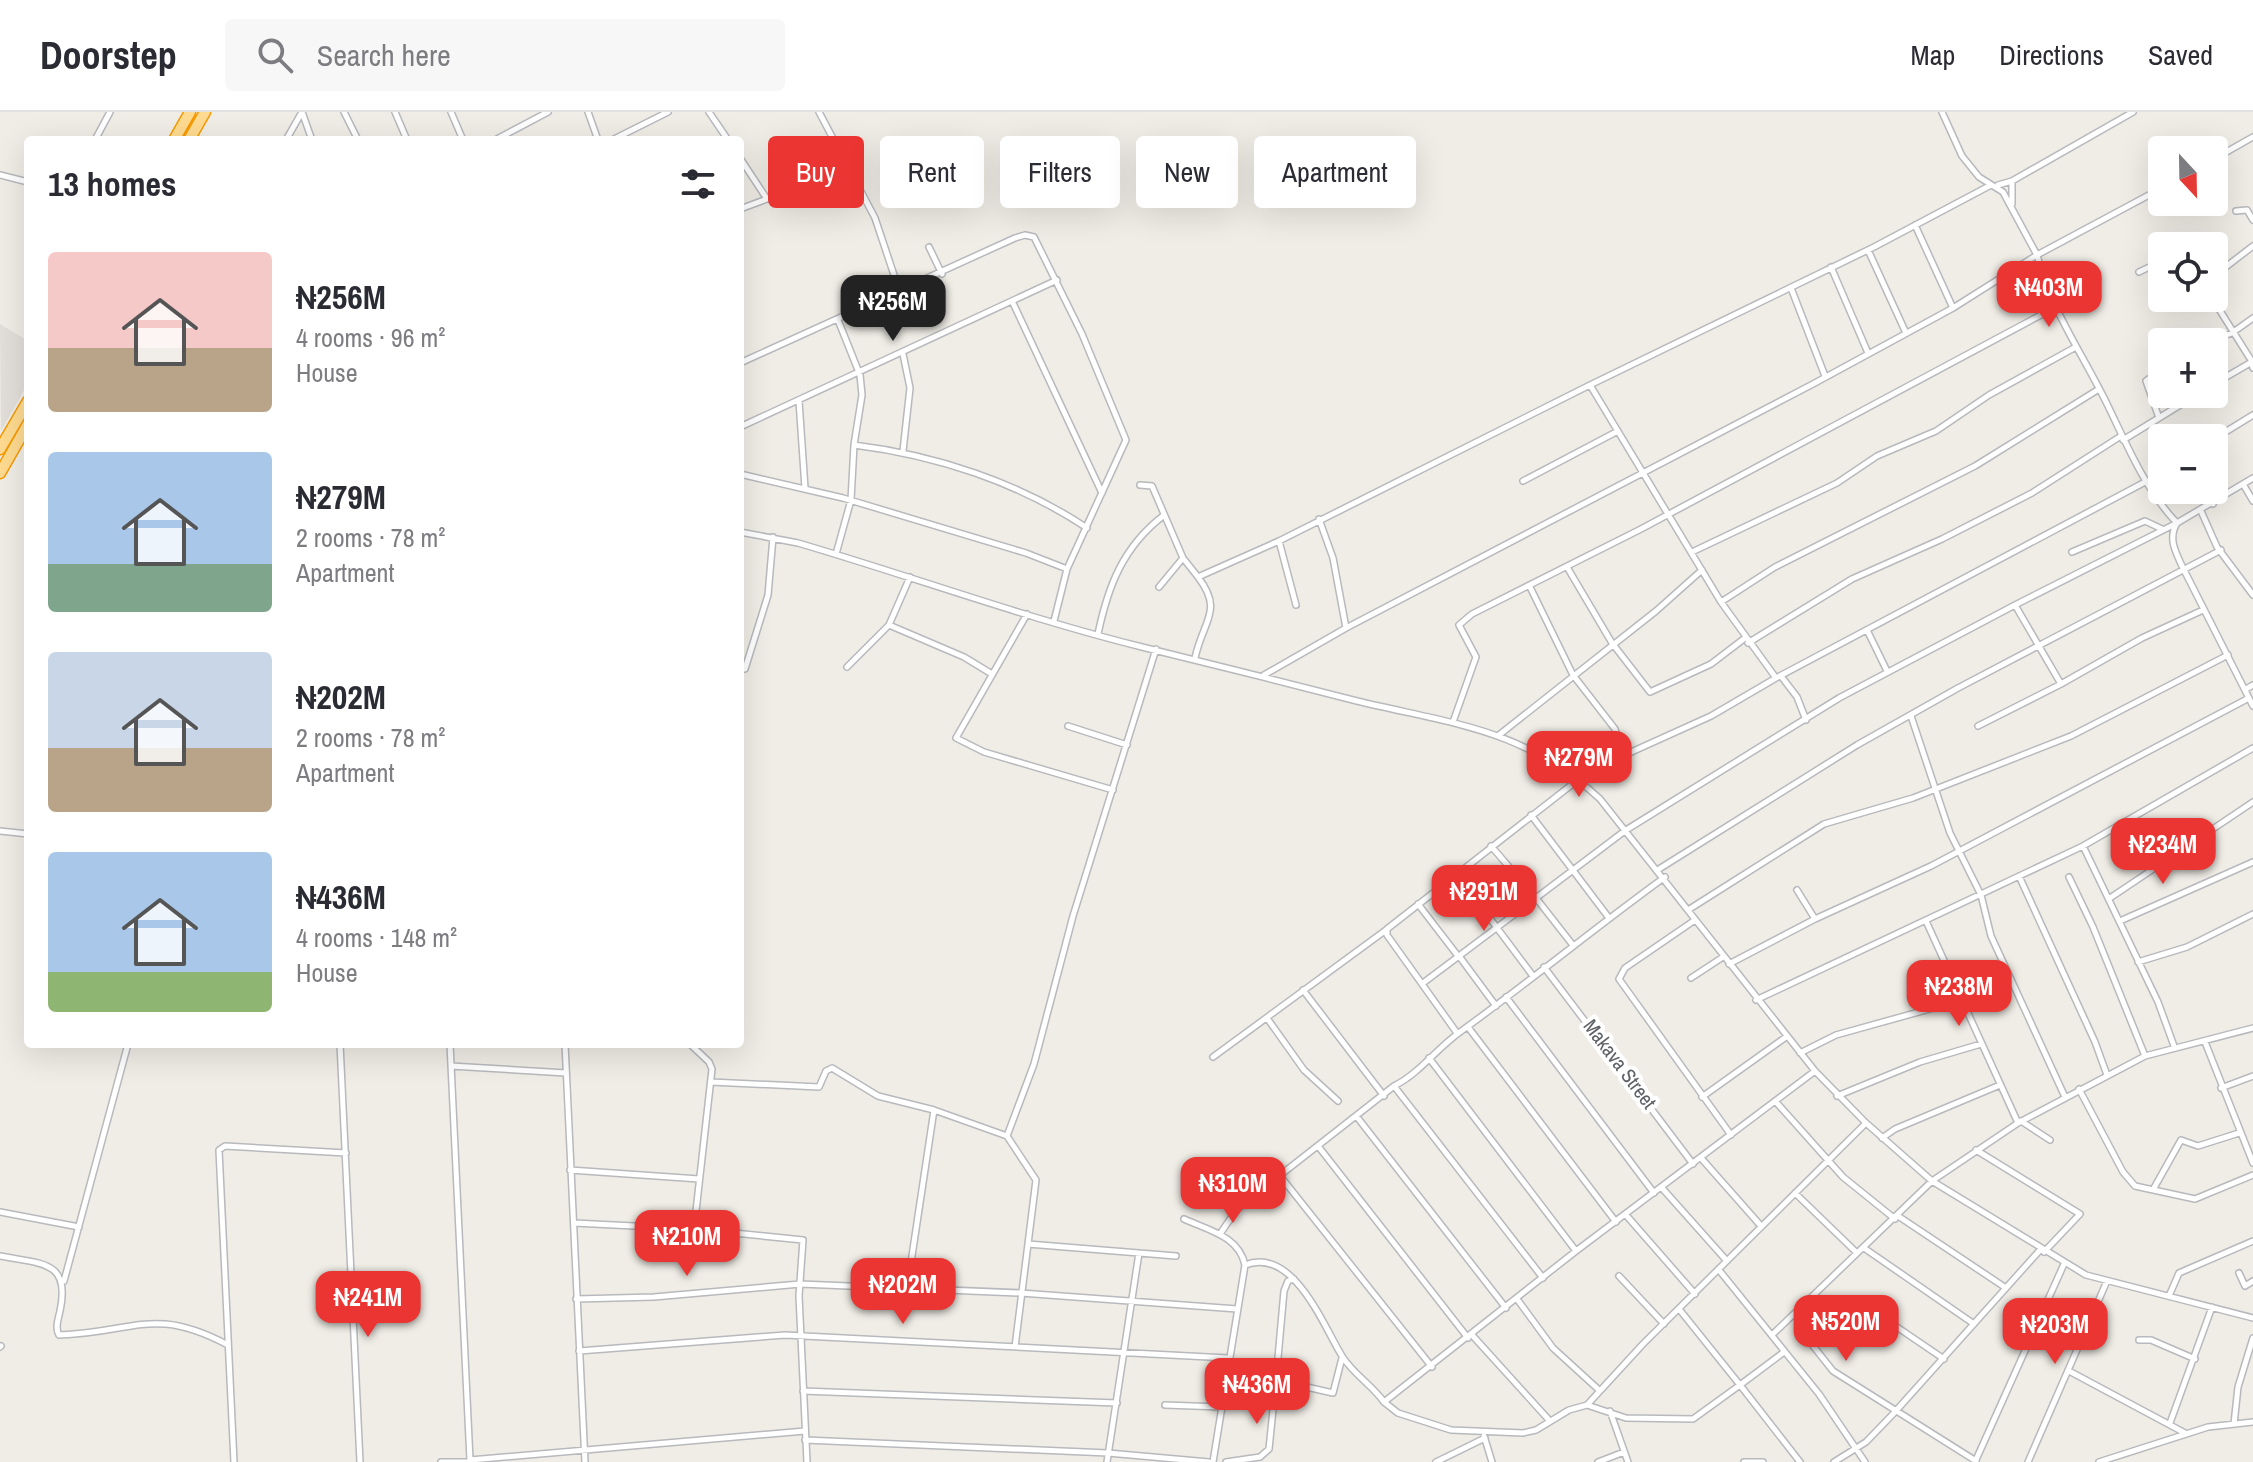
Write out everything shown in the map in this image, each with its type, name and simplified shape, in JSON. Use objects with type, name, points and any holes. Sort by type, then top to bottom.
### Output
[{"type":"highway","points":[[176,136],[190,112]]},
{"type":"highway","points":[[191,136],[205,112]]},
{"type":"highway","points":[[0,449],[24,428]]},
{"type":"highway","points":[[0,473],[24,428]]},
{"type":"street","points":[[97,136],[110,112]]},
{"type":"street","points":[[288,136],[302,112]]},
{"type":"street","points":[[302,112],[311,136]]},
{"type":"street","points":[[344,112],[356,136]]},
{"type":"street","points":[[395,112],[405,136]]},
{"type":"street","points":[[451,112],[461,136]]},
{"type":"street","points":[[503,136],[548,112]]},
{"type":"street","points":[[588,112],[597,136]]},
{"type":"street","points":[[620,136],[668,112]]},
{"type":"street","points":[[709,112],[725,136]]},
{"type":"street","points":[[819,112],[875,218],[900,293]]},
{"type":"street","points":[[1951,112],[1943,114],[1962,156],[2012,204],[2037,255],[2054,308],[2074,348],[2147,481],[2177,523]]},
{"type":"street","points":[[1198,577],[1279,541],[1994,185],[2012,181],[2133,112]]},
{"type":"street","points":[[2228,151],[2253,137]]},
{"type":"street","points":[[744,164],[767,199],[744,208]]},
{"type":"street","points":[[0,175],[24,181]]},
{"type":"street","points":[[2012,181],[2012,204]]},
{"type":"street","points":[[1263,676],[1346,628],[1953,308],[2037,255],[2148,196]]},
{"type":"street","points":[[2236,211],[2247,210],[2253,220]]},
{"type":"street","points":[[1915,225],[1953,308]]},
{"type":"street","points":[[744,361],[942,274],[1015,238],[1030,235],[1037,241],[1057,280],[1125,431],[1126,440],[1067,569],[1054,621]]},
{"type":"street","points":[[2228,265],[2253,246]]},
{"type":"street","points":[[929,247],[942,274]]},
{"type":"street","points":[[1868,250],[1906,333]]},
{"type":"street","points":[[1831,267],[1868,353]]},
{"type":"street","points":[[2139,272],[2148,268]]},
{"type":"street","points":[[744,425],[860,375],[1057,280]]},
{"type":"street","points":[[1791,287],[1825,376]]},
{"type":"street","points":[[1013,303],[1102,494]]},
{"type":"street","points":[[1453,722],[1476,657],[1460,629],[1460,623],[2054,308]]},
{"type":"street","points":[[2220,312],[2252,362],[2228,376]]},
{"type":"street","points":[[2228,334],[2253,318]]},
{"type":"street","points":[[836,554],[851,500],[854,445],[862,395],[860,375],[838,320]]},
{"type":"street","points":[[1692,552],[1837,483],[1877,456],[1936,431],[1989,395],[2074,348]]},
{"type":"street","points":[[903,354],[910,388],[903,451]]},
{"type":"street","points":[[1590,385],[1642,473],[1670,512],[1721,602],[1746,640],[1797,697],[1806,720]]},
{"type":"street","points":[[1721,602],[1775,567],[1984,460],[2099,389]]},
{"type":"street","points":[[799,401],[805,488]]},
{"type":"street","points":[[2155,408],[2159,418]]},
{"type":"street","points":[[1567,567],[1612,643],[1647,690],[1654,692],[1711,664],[1746,640],[1852,579],[1942,539],[2032,493],[2175,408]]},
{"type":"street","points":[[2228,430],[2253,415]]},
{"type":"street","points":[[1523,481],[1618,431]]},
{"type":"street","points":[[854,445],[903,451],[1015,490],[1087,528]]},
{"type":"street","points":[[744,475],[851,500],[1026,553],[1067,569]]},
{"type":"street","points":[[2228,494],[2253,478]]},
{"type":"street","points":[[1213,1057],[1387,929],[1578,778],[1711,716],[1778,677],[2147,481]]},
{"type":"street","points":[[2243,484],[2253,501]]},
{"type":"street","points":[[1140,485],[1152,486],[1183,558],[1210,594],[1212,605],[1195,658]]},
{"type":"street","points":[[1423,983],[1626,830],[1806,720],[1887,671],[2213,504]]},
{"type":"street","points":[[2201,511],[2221,550],[2253,595]]},
{"type":"street","points":[[1098,634],[1104,606],[1125,553],[1163,516]]},
{"type":"street","points":[[1319,519],[1333,558],[1346,628]]},
{"type":"street","points":[[2072,552],[2145,521],[2163,529]]},
{"type":"street","points":[[2177,523],[2172,532],[2173,546],[2253,706]]},
{"type":"street","points":[[744,533],[836,554],[1098,634],[1453,722],[1499,735],[1538,751],[1578,778],[1626,830],[1659,869],[1756,1000],[1837,1096],[1932,1181],[2064,1264],[2107,1281],[2253,1318]]},
{"type":"street","points":[[745,669],[768,595],[773,537]]},
{"type":"street","points":[[1279,541],[1296,605]]},
{"type":"street","points":[[1659,869],[1857,745],[2038,644],[2221,550]]},
{"type":"street","points":[[1159,587],[1183,558]]},
{"type":"street","points":[[1499,735],[1656,611],[1702,570]]},
{"type":"street","points":[[847,667],[889,625],[910,577]]},
{"type":"street","points":[[1530,587],[1573,675],[1607,714],[1622,755]]},
{"type":"street","points":[[2015,605],[2061,684]]},
{"type":"street","points":[[1978,726],[2142,638],[2203,610]]},
{"type":"street","points":[[1027,614],[962,723],[957,740],[984,752],[1113,790]]},
{"type":"street","points":[[889,625],[955,653],[992,674]]},
{"type":"street","points":[[1867,630],[1887,671]]},
{"type":"street","points":[[1007,1136],[1034,1064],[1073,916],[1156,649]]},
{"type":"street","points":[[1688,910],[1824,824],[1936,789],[2071,736],[2228,655]]},
{"type":"street","points":[[2246,689],[2253,685]]},
{"type":"street","points":[[1729,964],[1960,849],[2249,698]]},
{"type":"street","points":[[1911,716],[1950,833],[1981,895],[1991,936],[2065,1097]]},
{"type":"street","points":[[1068,726],[1127,745]]},
{"type":"street","points":[[1756,1000],[2083,846],[2253,748]]},
{"type":"street","points":[[2110,898],[2253,802]]},
{"type":"street","points":[[1531,815],[1609,918]]},
{"type":"street","points":[[0,831],[24,834]]},
{"type":"street","points":[[1491,846],[1572,944]]},
{"type":"street","points":[[2083,846],[2158,1002],[2174,1046]]},
{"type":"street","points":[[2120,921],[2253,862]]},
{"type":"street","points":[[1456,873],[1533,976]]},
{"type":"street","points":[[2019,876],[2107,1075]]},
{"type":"street","points":[[1220,1234],[1237,1209],[1394,1086],[1412,1077],[1457,1033],[1665,877]]},
{"type":"street","points":[[2069,877],[2093,927],[2145,1056]]},
{"type":"street","points":[[1797,890],[1815,919]]},
{"type":"street","points":[[1418,904],[1496,1006]]},
{"type":"street","points":[[2138,962],[2187,947],[2253,914]]},
{"type":"street","points":[[1695,920],[1625,968],[1619,979],[1731,1135]]},
{"type":"street","points":[[1926,921],[2000,1085],[2020,1122],[2050,1140]]},
{"type":"street","points":[[1387,929],[1387,935],[1457,1033]]},
{"type":"street","points":[[1691,978],[1723,957]]},
{"type":"street","name":"Makava Street","points":[[1544,967],[1693,1164]]},
{"type":"street","points":[[1303,990],[1384,1096]]},
{"type":"street","points":[[1506,997],[1654,1193]]},
{"type":"street","points":[[1800,1053],[1836,1035],[1962,1000]]},
{"type":"street","points":[[1267,1018],[1304,1070],[1338,1101]]},
{"type":"street","points":[[1468,1027],[1616,1222]]},
{"type":"street","points":[[1773,1334],[1932,1181],[1976,1150],[2079,1089],[2145,1056],[2174,1046],[2205,1042],[2253,1028]]},
{"type":"street","points":[[1702,1097],[1786,1037]]},
{"type":"street","points":[[2205,1042],[2253,1163]]},
{"type":"street","points":[[1837,1096],[1920,1062],[1981,1044]]},
{"type":"street","points":[[127,1048],[64,1281],[57,1326],[59,1335],[153,1322],[178,1324],[229,1345]]},
{"type":"street","points":[[340,1048],[360,1462]]},
{"type":"street","points":[[450,1048],[470,1461]]},
{"type":"street","points":[[565,1048],[585,1462]]},
{"type":"street","points":[[694,1048],[711,1065],[694,1229]]},
{"type":"street","points":[[1429,1058],[1576,1251]]},
{"type":"street","points":[[451,1066],[566,1073]]},
{"type":"street","points":[[711,1082],[819,1087],[826,1071],[832,1068],[878,1096],[934,1110],[1007,1136],[1036,1180],[1015,1347]]},
{"type":"street","points":[[1384,1402],[1576,1251],[1815,1071]]},
{"type":"street","points":[[2221,1088],[2253,1076]]},
{"type":"street","points":[[1882,1138],[1895,1129],[2000,1085]]},
{"type":"street","points":[[1394,1086],[1543,1278]]},
{"type":"street","points":[[2079,1089],[2130,1182],[2186,1200],[2253,1175]]},
{"type":"street","points":[[1775,1101],[1827,1160],[1896,1218],[2006,1288]]},
{"type":"street","points":[[907,1289],[934,1110]]},
{"type":"street","points":[[1357,1117],[1506,1308]]},
{"type":"street","points":[[1245,1265],[1267,1263],[1294,1279],[1308,1295],[1343,1357],[1398,1413],[1451,1430],[1484,1435],[1523,1433],[1536,1430],[1549,1420],[1587,1405],[1866,1123]]},
{"type":"street","points":[[2154,1188],[2170,1164],[2180,1140],[2198,1146],[2239,1133]]},
{"type":"street","points":[[1318,1146],[1470,1336],[1549,1420]]},
{"type":"street","points":[[234,1462],[220,1148],[346,1153]]},
{"type":"street","points":[[1834,1462],[1855,1449],[1894,1413],[2006,1288],[2080,1214],[1976,1150]]},
{"type":"street","points":[[1701,1158],[1761,1226]]},
{"type":"street","points":[[570,1170],[699,1179]]},
{"type":"street","points":[[1281,1177],[1432,1367]]},
{"type":"street","points":[[1662,1188],[1727,1261]]},
{"type":"street","points":[[1794,1193],[1857,1253]]},
{"type":"street","points":[[0,1212],[79,1227]]},
{"type":"street","points":[[1626,1215],[1695,1294]]},
{"type":"street","points":[[805,1440],[1108,1453],[1211,1462],[1245,1265],[1243,1252],[1220,1234],[1184,1219]]},
{"type":"street","points":[[574,1223],[694,1229],[801,1239],[807,1462]]},
{"type":"street","points":[[2169,1296],[2179,1273],[2253,1241]]},
{"type":"street","points":[[1028,1244],[1176,1256]]},
{"type":"street","points":[[1864,1248],[1975,1325]]},
{"type":"street","points":[[1107,1462],[1139,1253]]},
{"type":"street","points":[[0,1256],[51,1267],[64,1281]]},
{"type":"street","points":[[1795,1313],[1810,1342],[1833,1371],[1894,1413],[1975,1462],[2064,1264]]},
{"type":"street","points":[[1719,1270],[1819,1394],[1865,1462]]},
{"type":"street","points":[[2239,1273],[2245,1286],[2253,1281]]},
{"type":"street","points":[[1619,1276],[1664,1324]]},
{"type":"street","points":[[1226,1462],[1260,1459],[1269,1449],[1284,1291],[1288,1281],[1294,1279]]},
{"type":"street","points":[[2028,1462],[2107,1281]]},
{"type":"street","points":[[576,1299],[654,1297],[800,1284],[1021,1293],[1237,1309]]},
{"type":"street","points":[[1517,1299],[1553,1348],[1599,1390]]},
{"type":"street","points":[[2170,1423],[2212,1307]]},
{"type":"street","points":[[1679,1309],[1800,1462]]},
{"type":"street","points":[[1891,1323],[1944,1359]]},
{"type":"street","points":[[579,1351],[802,1336],[1123,1350],[1228,1358]]},
{"type":"street","points":[[2234,1424],[2238,1387],[2253,1338]]},
{"type":"street","points":[[2139,1340],[2151,1340],[2195,1359]]},
{"type":"street","points":[[1587,1405],[1626,1418],[1693,1419],[1784,1352]]},
{"type":"street","points":[[1276,1380],[1333,1393],[1343,1357]]},
{"type":"street","points":[[2069,1371],[2186,1433]]},
{"type":"street","points":[[803,1391],[1117,1403]]},
{"type":"street","points":[[1165,1405],[1221,1407]]},
{"type":"street","points":[[1609,1410],[1628,1462]]},
{"type":"street","points":[[2099,1462],[2186,1433],[2253,1422]]},
{"type":"street","points":[[441,1462],[805,1431]]},
{"type":"street","points":[[1436,1462],[1484,1435]]},
{"type":"street","points":[[1484,1435],[1492,1462]]},
{"type":"street","points":[[1598,1462],[1624,1452]]},
{"type":"street","points":[[1744,1462],[1763,1462]]},
{"type":"shaded area","points":[[0,324],[24,339],[24,390],[1,431]]}]
